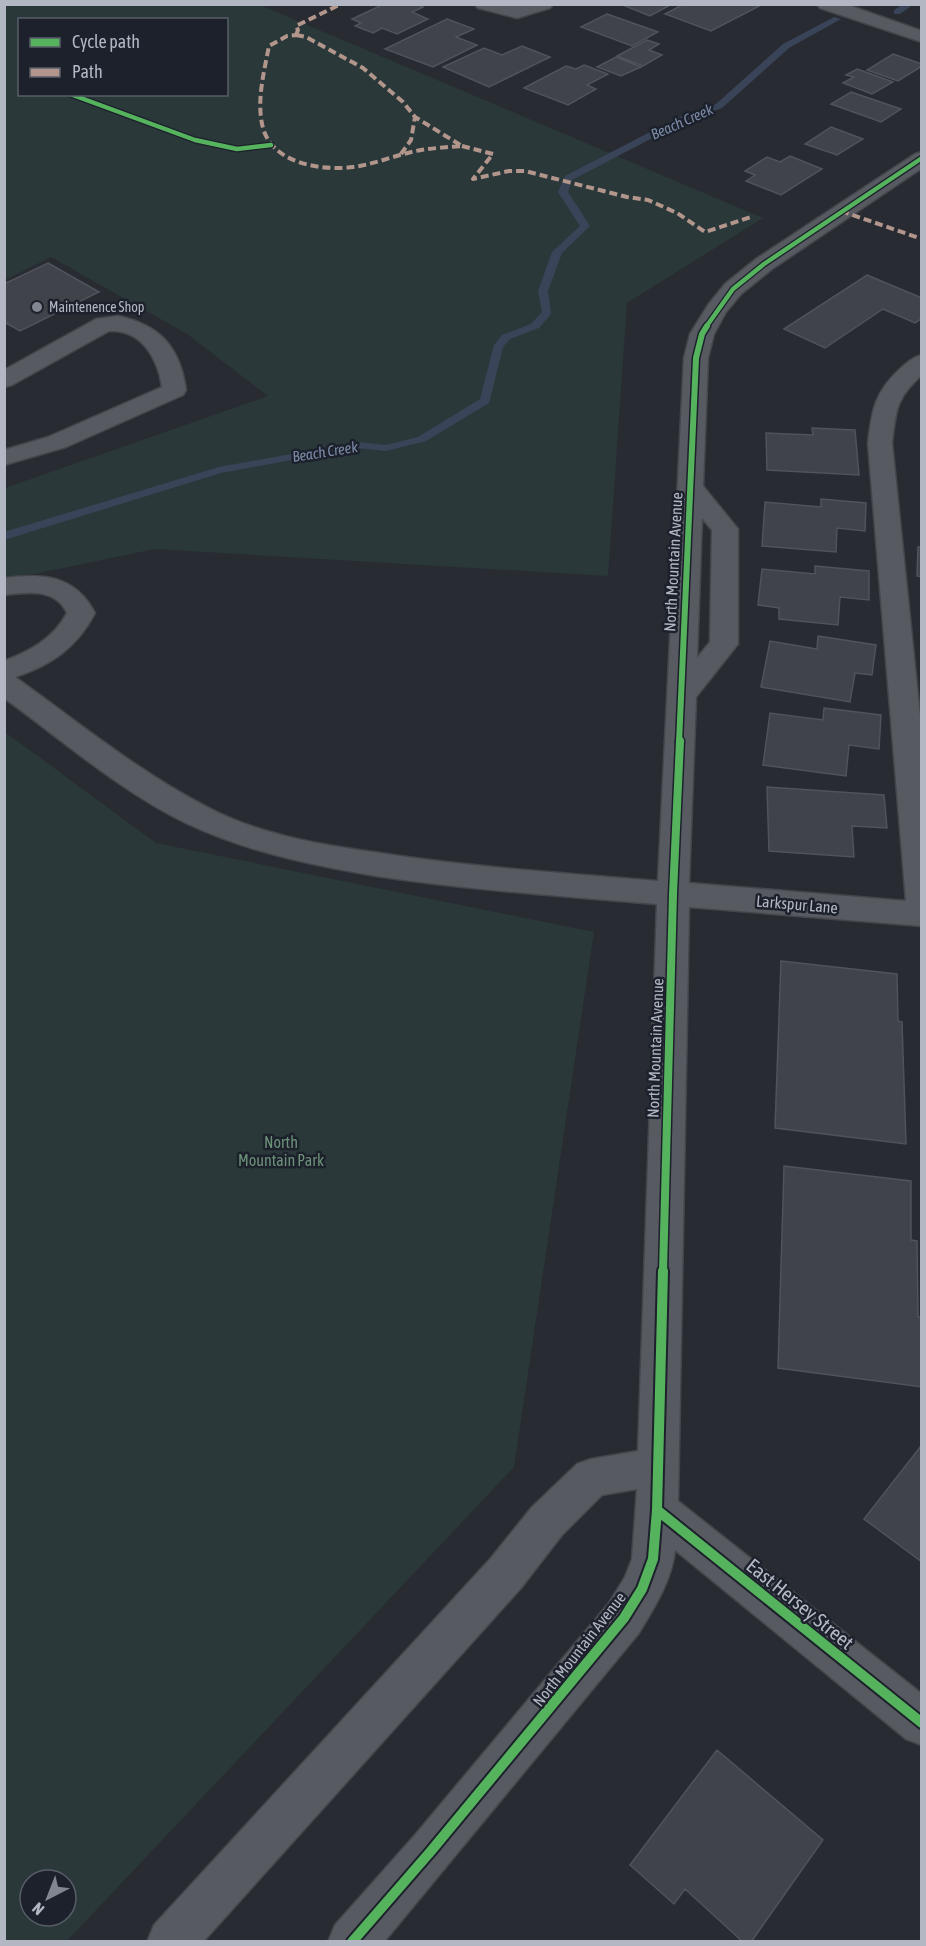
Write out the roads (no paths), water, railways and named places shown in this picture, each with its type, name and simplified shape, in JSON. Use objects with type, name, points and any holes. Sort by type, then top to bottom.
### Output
[{"type":"street","points":[[484,4],[517,12],[544,4]]},
{"type":"street","points":[[826,4],[921,37]]},
{"type":"street","name":"North Mountain Avenue","points":[[352,1941],[431,1851],[624,1618],[642,1589],[653,1559],[657,1510],[673,894],[696,358],[702,334],[716,310],[733,289],[764,264],[921,158]]},
{"type":"street","points":[[4,380],[104,324],[118,322],[142,331],[160,345],[174,382],[174,390],[158,400],[57,442],[4,458]]},
{"type":"street","points":[[921,362],[894,387],[884,410],[880,443],[921,902]]},
{"type":"street","points":[[681,696],[724,644],[725,529],[690,486]]},
{"type":"street","points":[[4,586],[39,583],[64,591],[77,600],[81,613],[74,629],[52,649],[28,664],[4,671]]},
{"type":"street","name":"Larkspur Lane","points":[[4,683],[147,787],[198,816],[263,842],[329,857],[444,875],[921,914]]},
{"type":"street","points":[[171,1941],[506,1573],[547,1521],[591,1478],[657,1467]]},
{"type":"street","name":"East Hersey Street","points":[[657,1510],[921,1723]]},
{"type":"waterway","name":"Beach Creek","points":[[897,12],[910,4]]},
{"type":"waterway","name":"Beach Creek","points":[[4,536],[219,470],[357,445],[386,448],[422,439],[485,401],[498,347],[506,337],[535,326],[547,312],[543,291],[557,252],[585,226],[563,192],[568,178],[682,119],[719,106],[786,46],[837,19]]},
{"type":"place","name":"Maintenence Shop","points":[[37,307]]},
{"type":"park label","name":"North Mountain Park","points":[[281,1151]]}]
